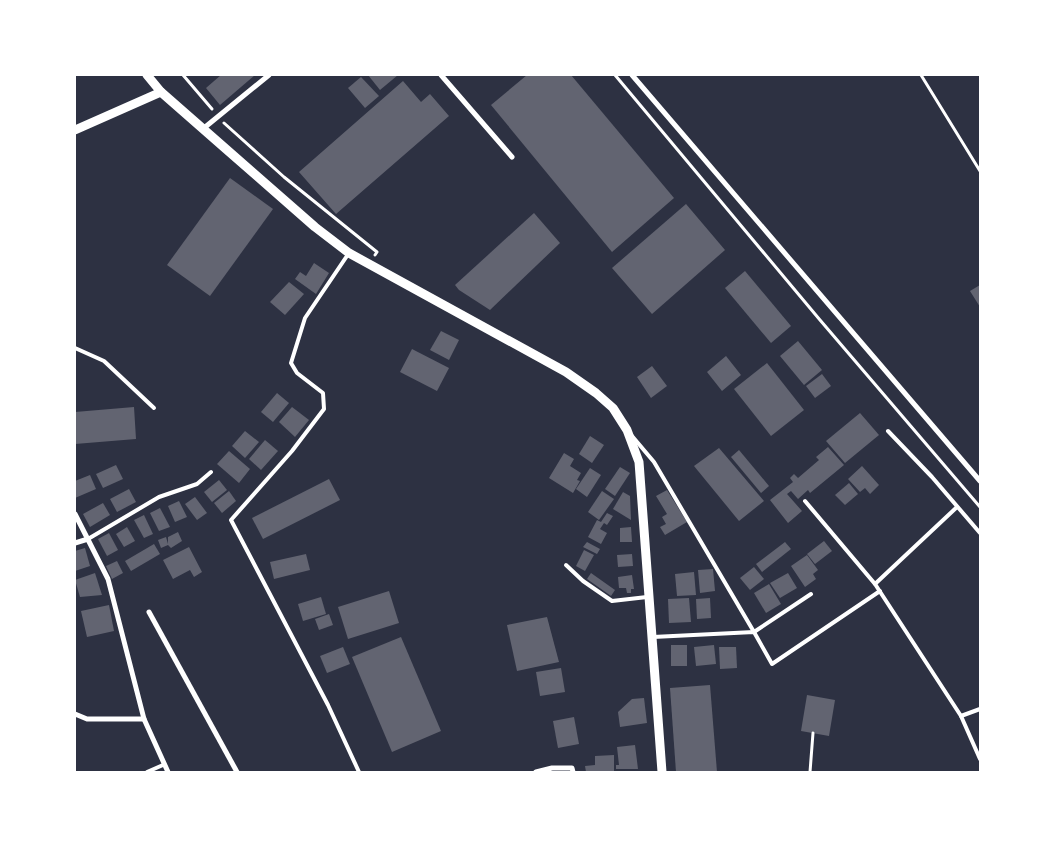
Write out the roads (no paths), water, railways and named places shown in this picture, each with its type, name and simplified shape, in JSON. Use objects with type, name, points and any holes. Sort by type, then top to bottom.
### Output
[{"type":"street","points":[[147,75],[160,92],[204,128],[315,227],[349,253],[566,372],[613,408],[627,430],[639,462],[662,772]]},
{"type":"street","points":[[204,128],[269,75]]},
{"type":"street","points":[[441,75],[512,157]]},
{"type":"street","points":[[632,75],[980,481]]},
{"type":"street","points":[[75,130],[160,92]]},
{"type":"street","points":[[75,514],[108,579],[144,719],[163,765],[168,772]]},
{"type":"street","points":[[75,543],[88,539]]},
{"type":"street","points":[[149,612],[238,772]]},
{"type":"street","points":[[75,714],[88,719],[144,719]]},
{"type":"street","points":[[536,772],[552,768],[572,768],[573,772]]},
{"type":"lane","points":[[349,253],[305,318],[291,363],[297,373],[323,393],[324,410],[292,451],[231,520],[328,705],[359,772]]},
{"type":"lane","points":[[75,348],[104,361],[154,408]]},
{"type":"lane","points":[[627,430],[654,462],[772,664],[880,591]]},
{"type":"lane","points":[[888,431],[980,533]]},
{"type":"lane","points":[[88,539],[160,497],[198,484],[211,472]]},
{"type":"lane","points":[[805,501],[880,591],[961,716],[980,759]]},
{"type":"lane","points":[[875,584],[957,507]]},
{"type":"lane","points":[[566,565],[583,581],[612,600],[648,597]]},
{"type":"lane","points":[[651,638],[754,632],[811,594]]},
{"type":"lane","points":[[961,716],[980,709]]},
{"type":"lane","points":[[147,772],[163,765]]}]
